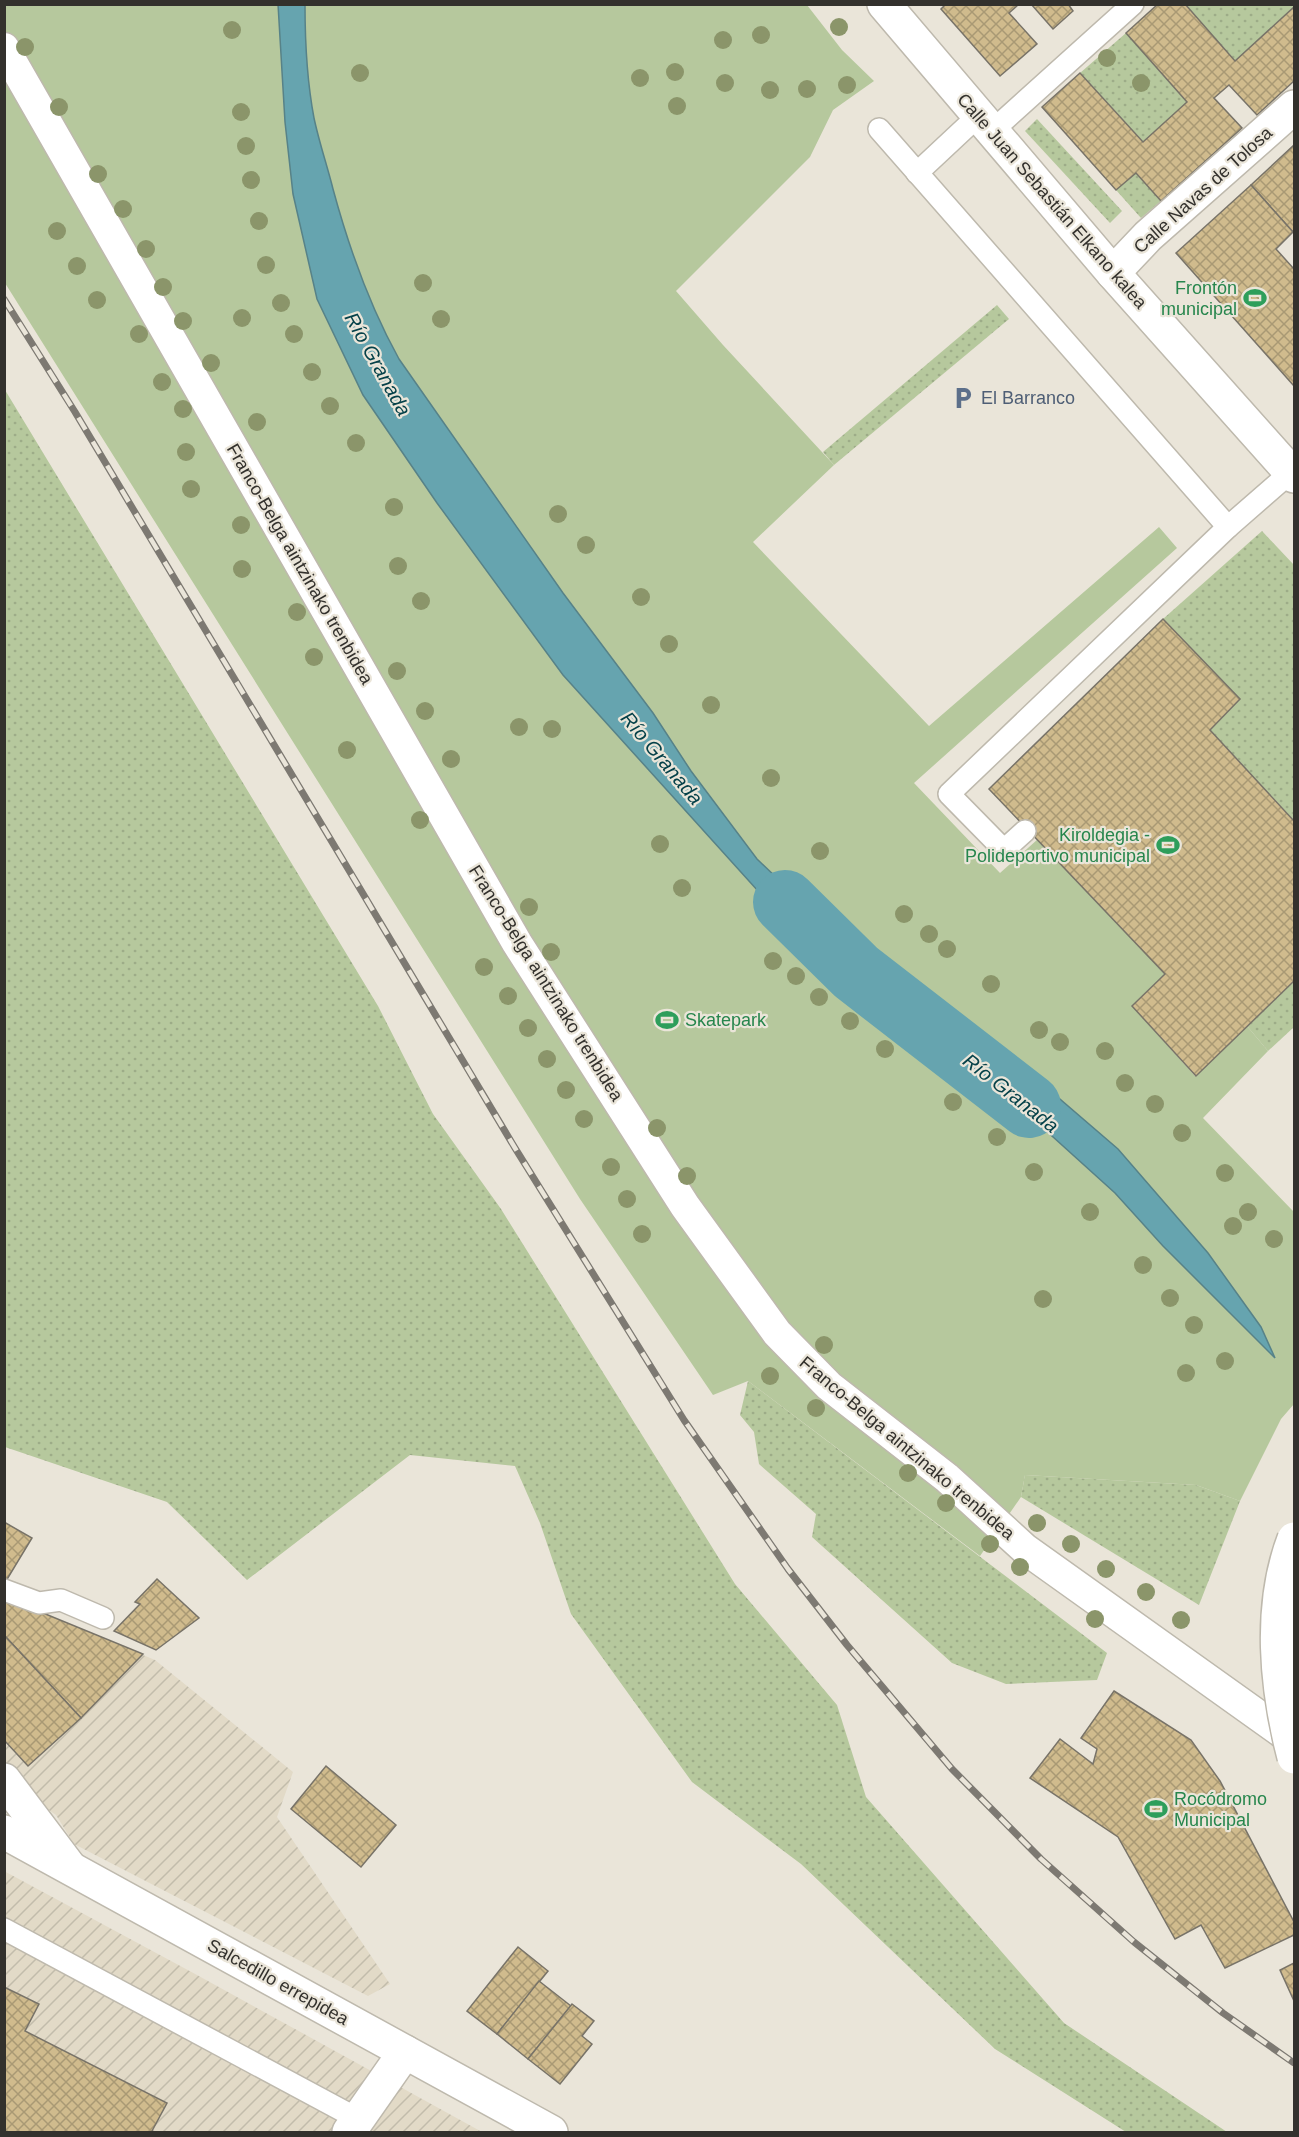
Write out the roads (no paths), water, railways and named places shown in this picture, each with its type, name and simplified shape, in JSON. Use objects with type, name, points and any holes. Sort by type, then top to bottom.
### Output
[{"type":"street","name":"Calle Juan Sebastián Elkano kalea","points":[[894,8],[985,124],[1113,273],[1292,474]]},
{"type":"street","name":"Franco-Belga aintzinako trenbidea","points":[[4,48],[518,943],[685,1206],[777,1333],[829,1386],[947,1478],[1025,1549],[1294,1741]]},
{"type":"street","name":"Calle Navas de Tolosa","points":[[1113,273],[1148,236],[1294,107]]},
{"type":"street","points":[[1294,1539],[1277,1608],[1285,1715],[1294,1757]]},
{"type":"street","points":[[4,1780],[68,1865]]},
{"type":"street","name":"Salcedillo errepidea","points":[[4,1832],[68,1865],[551,2133]]},
{"type":"street","points":[[353,2126],[405,2052]]},
{"type":"lane","points":[[917,173],[985,124],[1133,4]]},
{"type":"lane","points":[[879,129],[1228,527]]},
{"type":"lane","points":[[1025,831],[1004,850],[949,794],[1228,527],[1292,474]]},
{"type":"lane","points":[[4,1590],[39,1603],[61,1600],[103,1618]]},
{"type":"lane","points":[[4,1929],[353,2126]]},
{"type":"water","points":[[278,4],[305,5],[308,76],[318,136],[353,254],[378,318],[399,359],[563,593],[653,713],[691,771],[757,859],[843,941],[905,986],[1004,1051],[1118,1149],[1208,1253],[1261,1327],[1275,1358],[1163,1246],[1115,1193],[959,1052],[758,891],[563,675],[437,503],[363,395],[317,299],[293,194],[285,122]]},
{"type":"waterway","name":"Río Granada","points":[[785,902],[856,972],[1029,1106]]},
{"type":"railway","points":[[4,299],[75,412],[515,1148],[684,1420],[788,1569],[847,1645],[952,1769],[1041,1859],[1134,1942],[1223,2013],[1294,2063]]},
{"type":"place","name":"Frontón municipal","points":[[1255,298]]},
{"type":"place","name":"El Barranco","points":[[963,398]]},
{"type":"place","name":"Kiroldegia - Polideportivo municipal","points":[[1168,845]]},
{"type":"place","name":"Skatepark","points":[[667,1020]]},
{"type":"place","name":"Rocódromo Municipal","points":[[1156,1809]]}]
